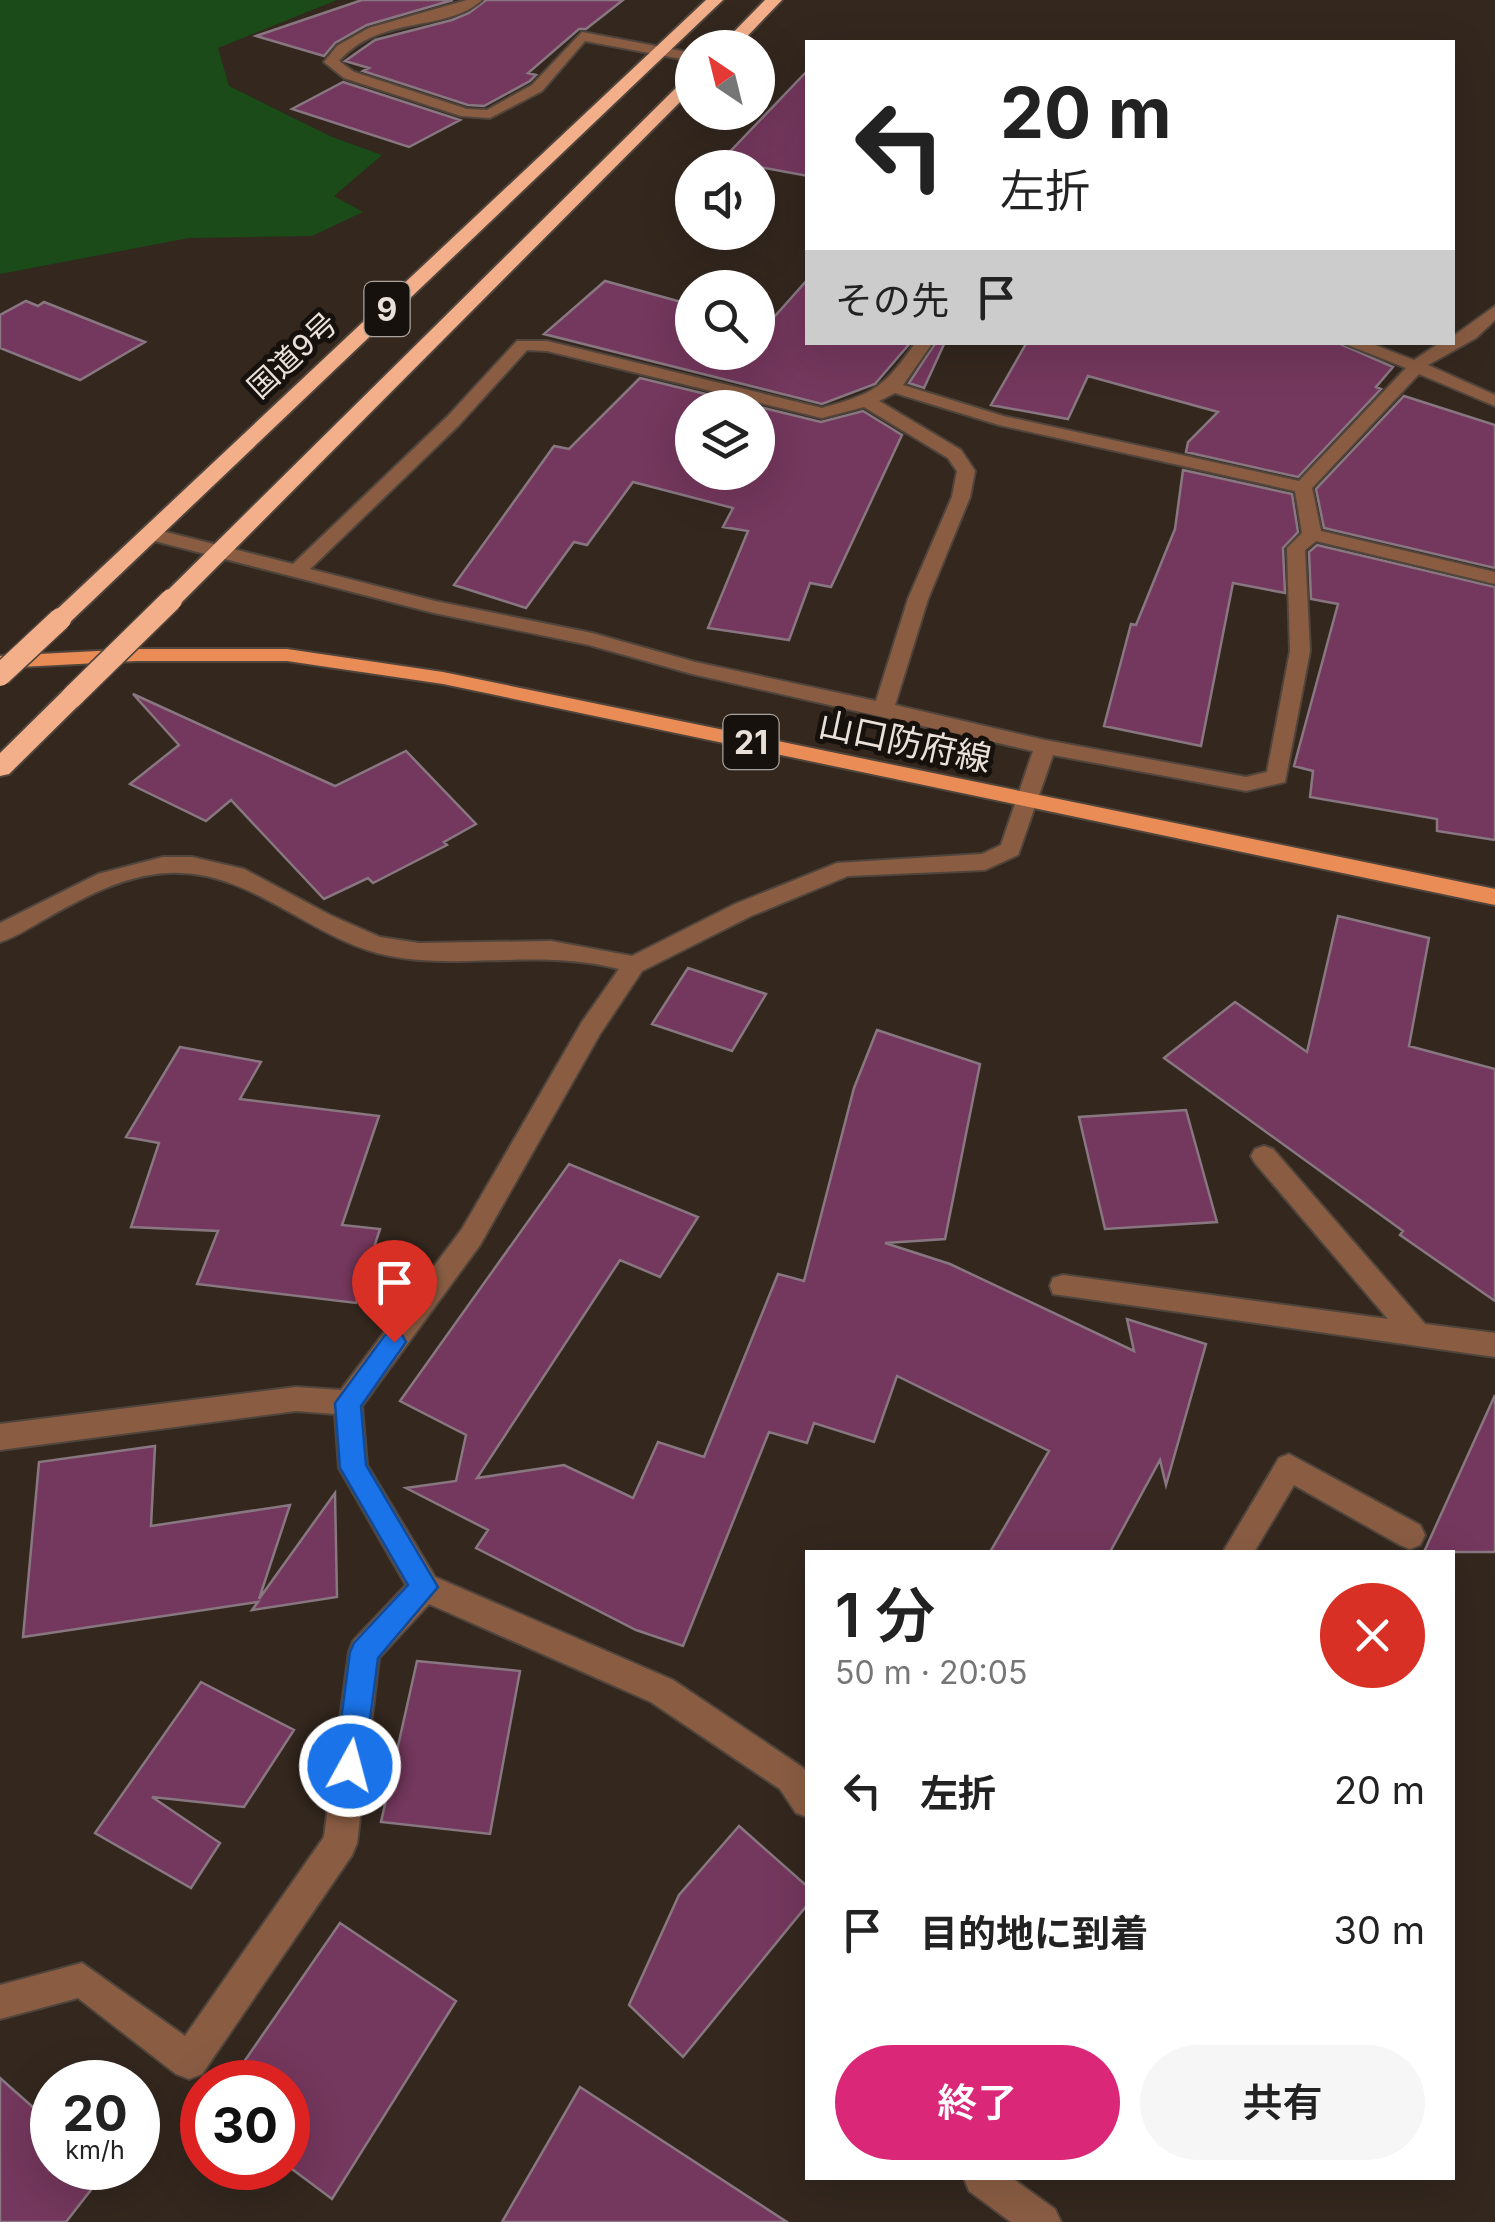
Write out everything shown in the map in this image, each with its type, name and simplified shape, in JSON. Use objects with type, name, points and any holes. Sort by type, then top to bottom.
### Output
[{"type":"highway","name":"国道9号","points":[[0,674],[715,0]]},
{"type":"highway","points":[[744,30],[774,0]]},
{"type":"highway","name":"9","points":[[0,768],[675,98]]},
{"type":"main road","name":"山口防府線","points":[[0,662],[136,655],[286,655],[443,678],[1495,897]]},
{"type":"street","points":[[476,0],[464,8],[358,38],[340,49],[331,62],[349,75],[466,114],[490,114],[537,88],[582,36],[675,54]]},
{"type":"street","points":[[1455,342],[1470,335],[1495,311]]},
{"type":"street","points":[[297,571],[453,421],[523,345],[547,346],[822,413],[866,401],[893,387],[923,345]]},
{"type":"street","points":[[1356,345],[1495,400]]},
{"type":"street","points":[[1303,486],[1416,366],[1450,345]]},
{"type":"street","points":[[893,387],[999,420],[1303,486]]},
{"type":"street","points":[[866,401],[956,454],[966,471],[961,496],[918,599],[884,709]]},
{"type":"street","points":[[1303,486],[1312,535]]},
{"type":"street","points":[[150,534],[434,607],[592,639],[692,668],[1045,747],[1246,784],[1276,777],[1300,650],[1296,548],[1312,535]]},
{"type":"street","points":[[1312,535],[1495,578]]},
{"type":"street","points":[[805,1796],[791,1778],[662,1692],[424,1587],[353,1468],[348,1403],[470,1237],[591,1028],[634,965],[743,910],[845,868],[985,862],[1010,850],[1045,747]]},
{"type":"street","points":[[0,934],[107,879],[153,865],[188,866],[222,869],[354,937],[393,948],[438,952],[560,950],[603,954],[634,965]]},
{"type":"street","points":[[1264,1156],[1415,1332]]},
{"type":"street","points":[[1063,1286],[1495,1345]]},
{"type":"street","points":[[0,1437],[296,1398],[348,1403]]},
{"type":"street","points":[[1239,1550],[1289,1467],[1410,1535]]},
{"type":"street","points":[[0,2002],[82,1980],[188,2061],[340,1843],[364,1652],[424,1587]]},
{"type":"street","points":[[985,2180],[1042,2222]]},
{"type":"green space","points":[[0,0],[337,0],[218,48],[229,86],[332,137],[382,155],[334,196],[363,212],[312,236],[189,238],[0,274]]},
{"type":"building","points":[[362,0],[453,0],[367,25],[335,43],[324,56],[256,36]]},
{"type":"building","points":[[486,0],[623,0],[586,29],[579,29],[528,73],[536,75],[530,81],[484,106],[468,105],[363,71],[369,68],[345,61],[375,40],[452,20]]},
{"type":"building","points":[[805,73],[805,175],[775,170],[775,150],[732,150],[751,130],[775,130],[775,105]]},
{"type":"building","points":[[343,82],[460,120],[409,147],[292,109]]},
{"type":"building","points":[[605,281],[675,300],[675,367],[544,334]]},
{"type":"building","points":[[805,282],[805,345],[908,345],[875,384],[822,404],[687,370],[775,370],[775,316]]},
{"type":"building","points":[[26,301],[38,306],[44,302],[145,342],[80,380],[0,348],[0,315]]},
{"type":"building","points":[[934,345],[944,345],[924,388],[909,383]]},
{"type":"building","points":[[1025,345],[1343,345],[1393,367],[1376,387],[1381,389],[1298,477],[1186,452],[1188,442],[1218,412],[1088,376],[1068,419],[991,405]]},
{"type":"building","points":[[640,378],[689,390],[675,390],[675,490],[775,490],[775,411],[821,422],[863,411],[902,435],[831,587],[810,583],[789,640],[708,628],[748,531],[723,527],[733,508],[633,482],[587,545],[574,542],[526,608],[454,585],[554,446],[569,449]]},
{"type":"building","points":[[1404,396],[1495,425],[1495,568],[1324,528],[1316,489]]},
{"type":"building","points":[[1183,470],[1292,494],[1298,532],[1283,548],[1285,593],[1233,583],[1201,746],[1104,726],[1131,624],[1136,625],[1175,529]]},
{"type":"building","points":[[1317,545],[1495,587],[1495,840],[1437,831],[1437,819],[1310,797],[1313,771],[1294,766],[1338,604],[1311,599],[1309,552]]},
{"type":"building","points":[[133,694],[335,786],[406,751],[476,824],[444,842],[447,845],[373,883],[368,878],[324,899],[231,800],[206,821],[130,784],[179,745]]},
{"type":"building","points":[[1338,916],[1429,938],[1409,1046],[1495,1069],[1495,1301],[1400,1235],[1403,1231],[1164,1058],[1235,1002],[1307,1052]]},
{"type":"building","points":[[688,968],[766,994],[732,1051],[652,1024]]},
{"type":"building","points":[[877,1030],[980,1064],[945,1239],[885,1243],[950,1264],[1134,1351],[1127,1319],[1206,1344],[1166,1485],[1160,1460],[1111,1550],[991,1550],[1049,1451],[897,1376],[874,1442],[814,1423],[807,1443],[769,1432],[683,1646],[636,1630],[476,1548],[488,1530],[406,1488],[456,1481],[466,1435],[400,1401],[569,1164],[698,1217],[660,1277],[620,1260],[477,1478],[564,1465],[633,1498],[658,1442],[704,1457],[778,1274],[804,1281],[854,1088]]},
{"type":"building","points":[[180,1047],[261,1062],[240,1099],[379,1116],[342,1225],[380,1229],[356,1303],[197,1284],[218,1231],[131,1227],[159,1143],[126,1137]]},
{"type":"building","points":[[1186,1110],[1217,1222],[1105,1229],[1079,1117]]},
{"type":"building","points":[[1495,1395],[1495,1552],[1425,1550]]},
{"type":"building","points":[[155,1446],[151,1526],[290,1505],[259,1599],[335,1493],[337,1597],[252,1610],[258,1602],[23,1637],[39,1462]]},
{"type":"building","points":[[417,1661],[520,1671],[490,1834],[381,1822]]},
{"type":"building","points":[[201,1682],[294,1730],[244,1807],[152,1797],[220,1843],[191,1888],[95,1833]]},
{"type":"building","points":[[739,1826],[805,1884],[805,1908],[683,2057],[629,2005],[679,1895]]},
{"type":"building","points":[[340,1923],[456,2001],[332,2199],[310,2182],[310,2060],[245,2060]]},
{"type":"building","points":[[0,2078],[30,2105],[30,2190],[91,2190],[66,2222],[0,2222]]},
{"type":"building","points":[[580,2087],[787,2222],[502,2222]]},
{"type":"route","points":[[350,1766],[364,1652],[424,1587],[353,1468],[348,1403],[394,1342]]}]
